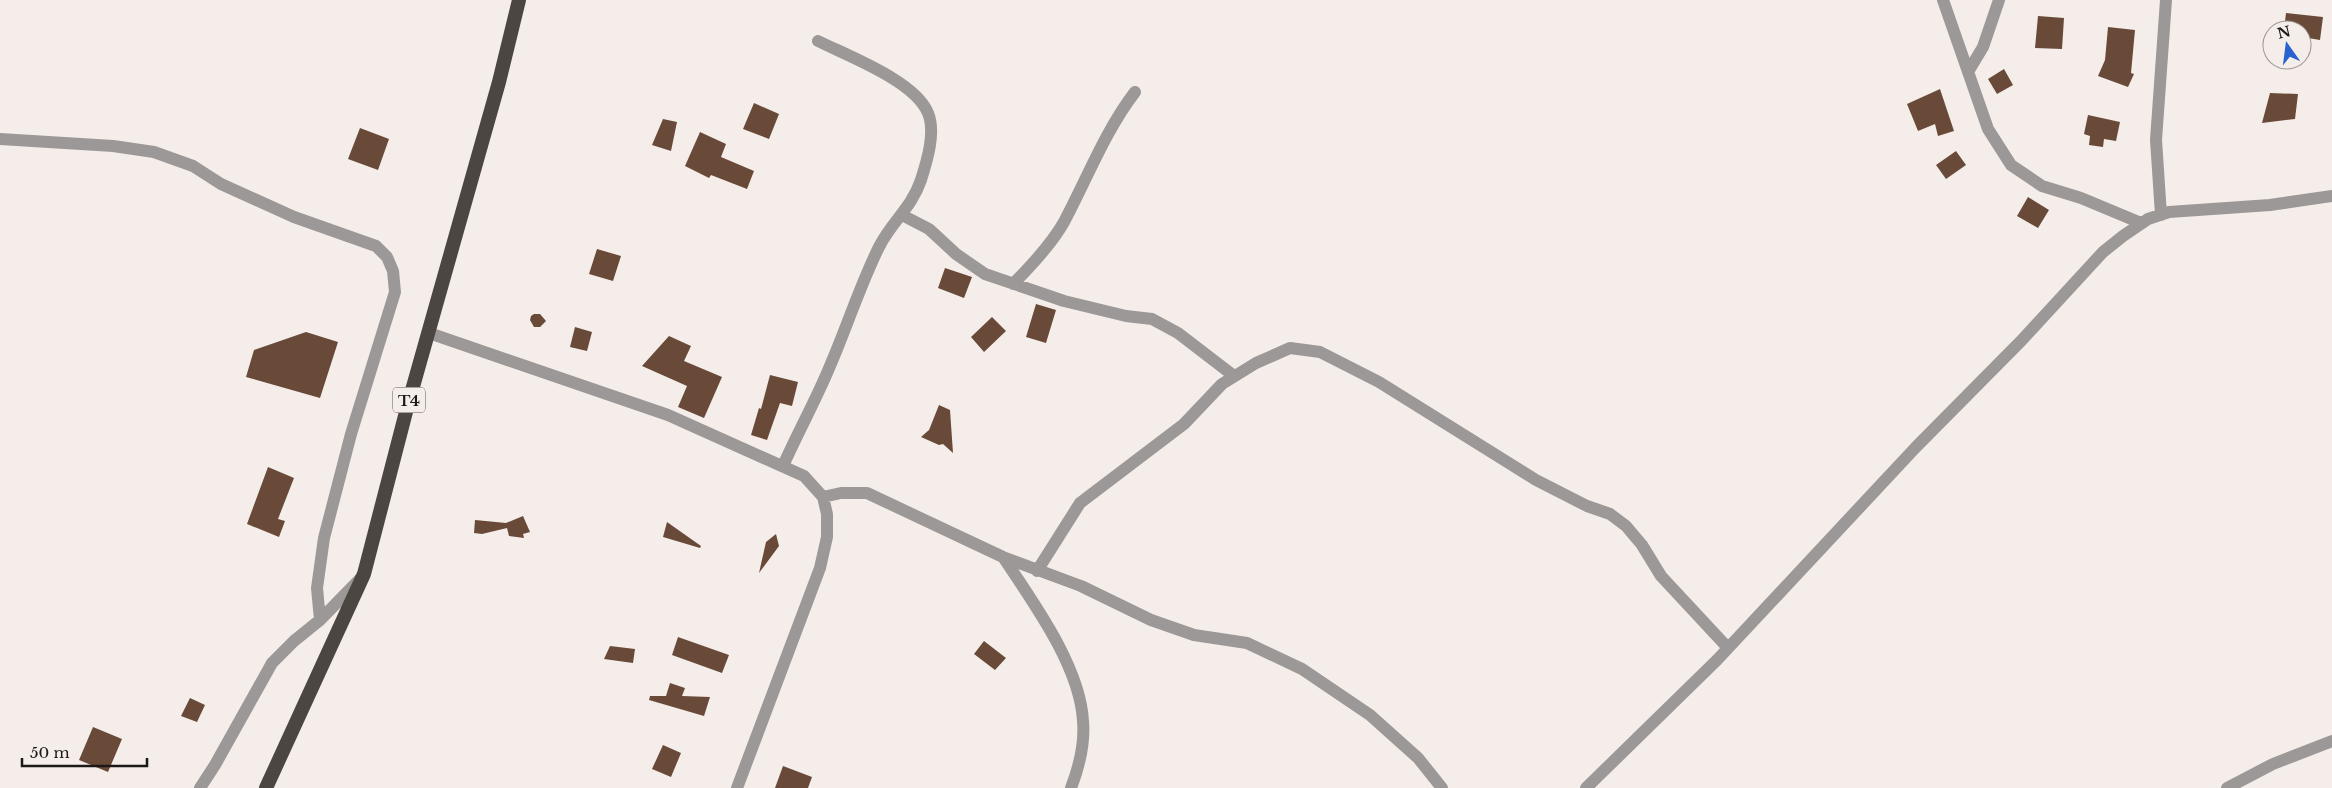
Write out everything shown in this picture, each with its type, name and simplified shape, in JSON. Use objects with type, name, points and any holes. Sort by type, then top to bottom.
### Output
[{"type":"highway","name":"T4","points":[[266,788],[364,574],[407,408],[430,333],[500,82],[519,0]]},
{"type":"street","points":[[1943,0],[1988,129],[2010,165],[2042,186],[2081,198],[2141,223]]},
{"type":"street","points":[[1968,72],[1983,47],[1999,0]]},
{"type":"street","points":[[2161,215],[2156,140],[2166,0]]},
{"type":"street","points":[[782,466],[830,368],[879,247],[891,226],[908,209],[921,181],[929,150],[931,122],[928,113],[915,95],[897,82],[818,41]]},
{"type":"street","points":[[1013,284],[1035,262],[1063,224],[1120,112],[1135,92]]},
{"type":"street","points":[[0,139],[114,146],[154,152],[193,166],[222,184],[294,217],[376,246],[387,257],[393,272],[396,292],[352,434],[324,538],[317,588],[320,620]]},
{"type":"street","points":[[1586,788],[1728,648],[1916,447],[2021,341],[2103,252],[2141,223],[2161,215],[2212,208],[2270,205],[2332,196]]},
{"type":"street","points":[[902,215],[929,229],[956,254],[985,274],[1064,301],[1126,316],[1152,319],[1178,333],[1234,376]]},
{"type":"street","points":[[430,333],[668,415],[804,476],[823,497],[827,514],[827,538],[820,568],[737,788]]},
{"type":"street","points":[[1037,571],[1080,504],[1184,424],[1222,384],[1256,363],[1290,348],[1320,352],[1378,382],[1536,480],[1587,506],[1610,514],[1626,526],[1642,545],[1661,576],[1728,648]]},
{"type":"street","points":[[823,497],[841,493],[866,493],[1003,557],[1081,586],[1151,620],[1194,635],[1247,644],[1302,669],[1370,715],[1418,758],[1442,788]]},
{"type":"street","points":[[1003,557],[1061,649],[1076,688],[1084,720],[1080,765],[1072,788]]},
{"type":"street","points":[[200,788],[215,766],[272,663],[294,641],[320,620],[364,574]]},
{"type":"street","points":[[2227,788],[2273,764],[2332,741]]},
{"type":"building","points":[[2286,13],[2323,17],[2320,40],[2312,39],[2312,20],[2285,20]]},
{"type":"building","points":[[2038,16],[2064,18],[2062,49],[2035,48]]},
{"type":"building","points":[[2108,27],[2135,30],[2131,73],[2134,74],[2128,87],[2098,76],[2105,60]]},
{"type":"building","points":[[2004,69],[2013,85],[1997,94],[1988,79]]},
{"type":"building","points":[[1940,89],[1954,131],[1938,136],[1935,124],[1918,131],[1907,104]]},
{"type":"building","points":[[2270,93],[2298,94],[2295,119],[2262,123]]},
{"type":"building","points":[[754,103],[779,114],[769,139],[743,129]]},
{"type":"building","points":[[2088,115],[2120,122],[2116,141],[2104,139],[2103,147],[2089,145],[2090,136],[2084,134]]},
{"type":"building","points":[[663,119],[677,122],[671,151],[652,145]]},
{"type":"building","points":[[360,128],[389,139],[378,170],[348,159]]},
{"type":"building","points":[[700,132],[726,144],[721,157],[754,171],[747,189],[711,175],[709,178],[685,166]]},
{"type":"building","points":[[1956,151],[1966,165],[1946,179],[1936,165]]},
{"type":"building","points":[[2028,197],[2049,210],[2038,228],[2017,216]]},
{"type":"building","points":[[597,249],[621,256],[613,281],[589,274]]},
{"type":"building","points":[[945,268],[972,277],[964,298],[938,288]]},
{"type":"building","points":[[1036,304],[1056,310],[1046,343],[1026,337]]},
{"type":"building","points":[[534,314],[540,314],[546,321],[540,327],[534,327],[530,320]]},
{"type":"building","points":[[992,317],[1006,331],[984,352],[971,337]]},
{"type":"building","points":[[575,327],[592,332],[587,351],[570,347]]},
{"type":"building","points":[[306,332],[338,342],[320,398],[246,377],[254,350]]},
{"type":"building","points":[[669,336],[691,346],[684,361],[722,377],[704,418],[678,407],[687,386],[642,366]]},
{"type":"building","points":[[770,375],[798,382],[792,406],[780,403],[767,440],[751,435],[759,408],[761,409]]},
{"type":"building","points":[[939,405],[950,410],[953,453],[943,444],[939,445],[921,437],[929,430]]},
{"type":"building","points":[[268,467],[294,478],[278,519],[285,521],[279,537],[247,524]]},
{"type":"building","points":[[523,516],[530,532],[523,534],[524,538],[509,536],[507,528],[482,534],[474,533],[475,520],[506,523]]},
{"type":"building","points":[[667,522],[701,546],[700,548],[663,537]]},
{"type":"building","points":[[776,534],[779,546],[759,573],[766,542]]},
{"type":"building","points":[[678,637],[729,655],[722,673],[672,655]]},
{"type":"building","points":[[984,641],[1006,658],[995,670],[974,654]]},
{"type":"building","points":[[610,646],[635,649],[633,663],[604,659]]},
{"type":"building","points":[[670,683],[685,688],[682,696],[710,697],[704,716],[649,700],[650,696],[666,696]]},
{"type":"building","points":[[190,698],[205,705],[197,722],[181,716]]},
{"type":"building","points":[[93,727],[122,739],[108,772],[79,760]]},
{"type":"building","points":[[663,745],[681,753],[671,777],[652,769]]},
{"type":"building","points":[[783,766],[812,777],[808,788],[775,788]]}]
